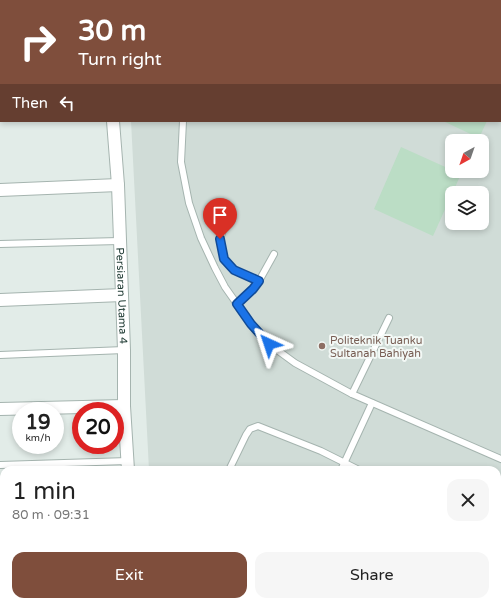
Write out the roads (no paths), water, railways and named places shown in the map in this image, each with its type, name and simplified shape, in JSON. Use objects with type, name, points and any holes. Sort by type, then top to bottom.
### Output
[{"type":"street","name":"Persiaran Utama 4","points":[[114,122],[124,350],[124,402]]},
{"type":"street","points":[[0,190],[118,185]]},
{"type":"street","points":[[0,300],[122,295]]},
{"type":"street","name":"Persiaran Utama 4","points":[[124,406],[128,466]]},
{"type":"street","points":[[0,409],[72,407]]},
{"type":"lane","points":[[183,122],[181,162],[189,203],[201,238],[225,287],[251,324],[269,344],[295,363],[352,394],[501,460]]},
{"type":"lane","points":[[231,207],[220,239],[224,259],[234,270],[259,281]]},
{"type":"lane","points":[[0,244],[119,241]]},
{"type":"lane","points":[[237,304],[259,281],[274,254]]},
{"type":"lane","points":[[352,394],[388,318]]},
{"type":"lane","points":[[0,355],[124,350]]},
{"type":"lane","points":[[343,466],[372,404]]},
{"type":"lane","points":[[231,466],[250,429],[258,426],[321,451],[350,466]]},
{"type":"lane","points":[[0,465],[128,466]]},
{"type":"place","name":"Politeknik Tuanku Sultanah Bahiyah","points":[[322,346]]}]
